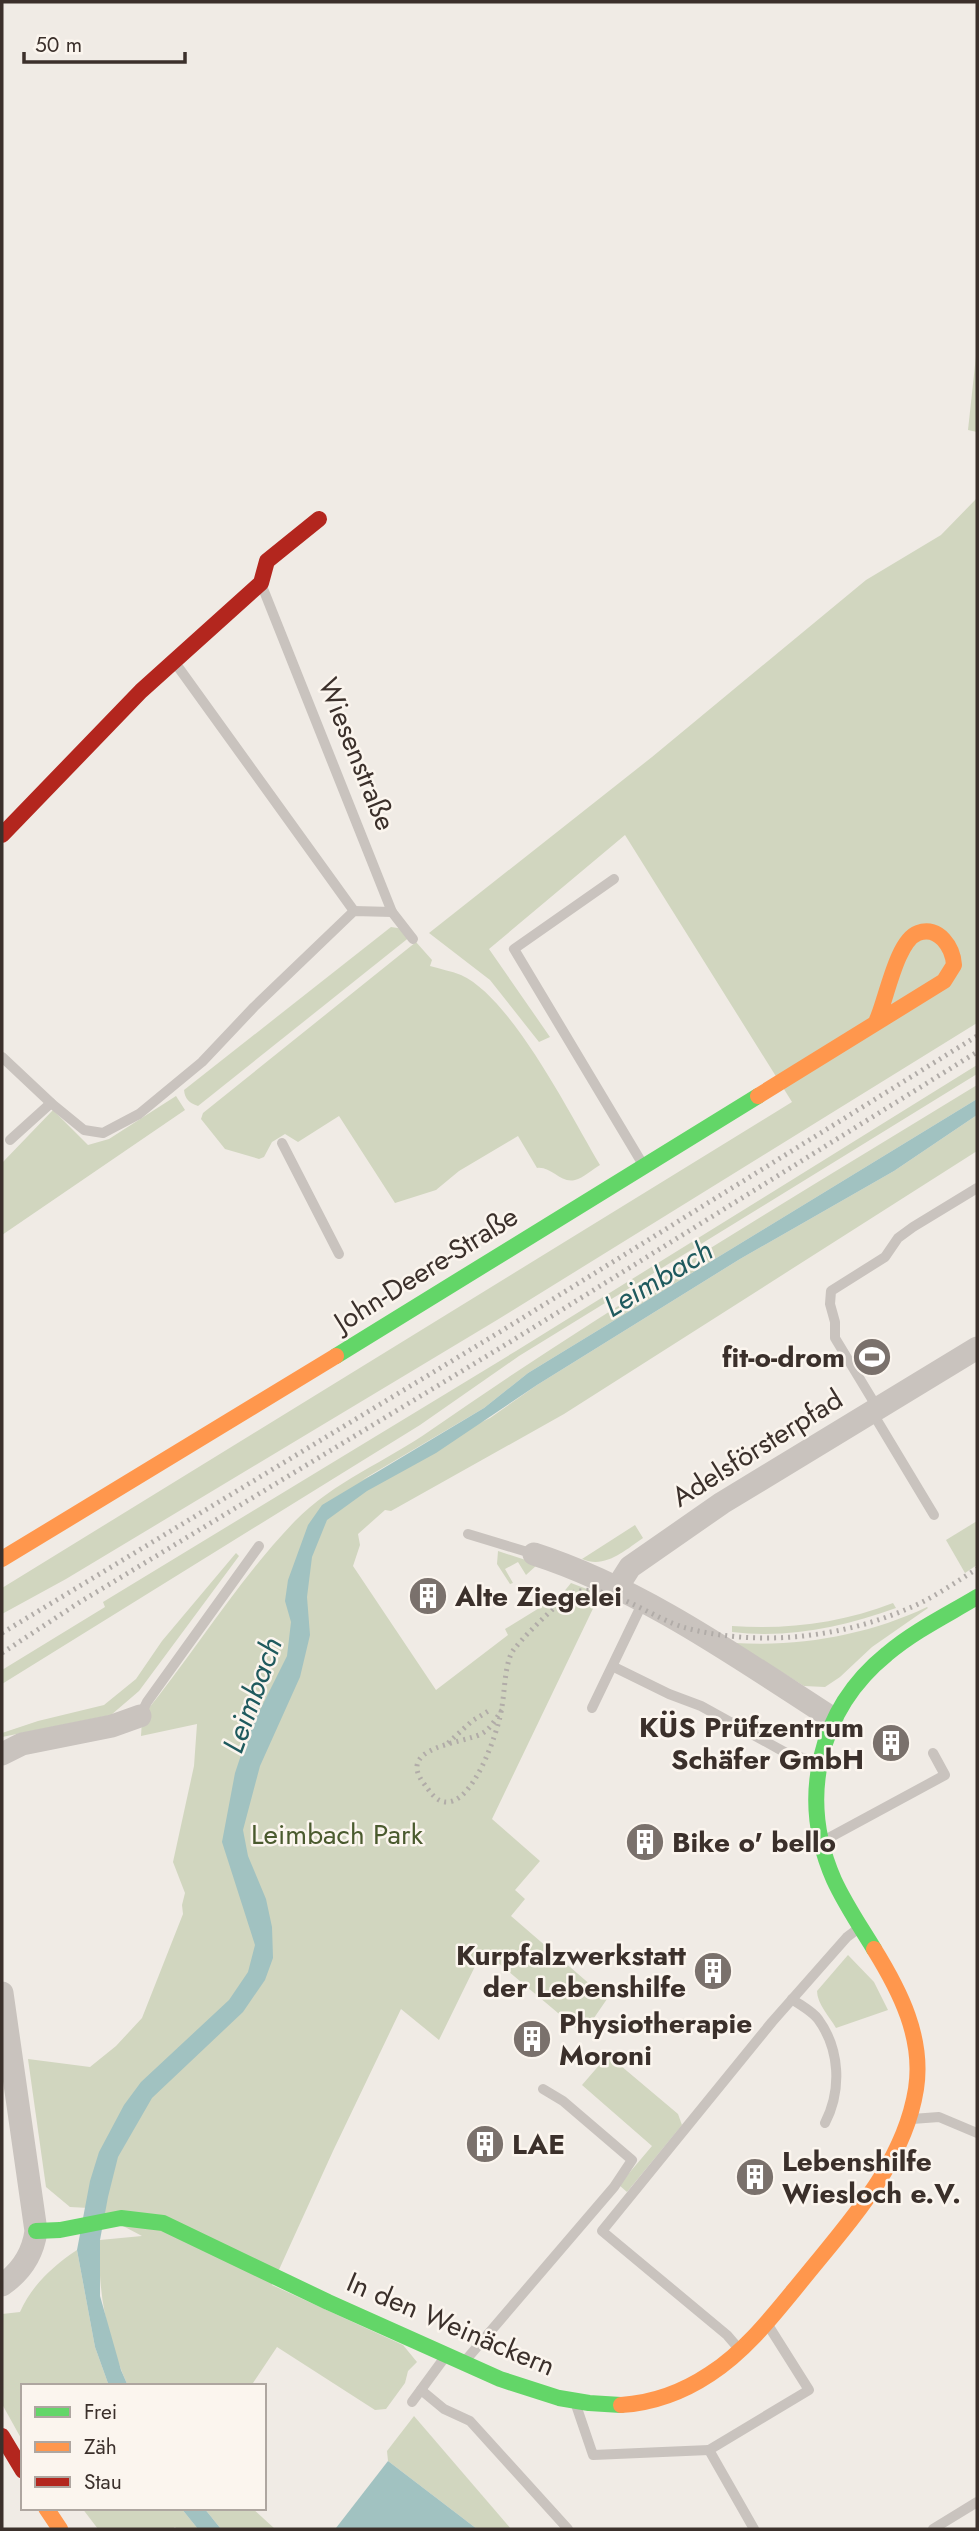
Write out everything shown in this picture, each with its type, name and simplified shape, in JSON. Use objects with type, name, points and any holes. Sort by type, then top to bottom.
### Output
[{"type":"street","points":[[2,835],[141,691],[261,583],[267,561],[319,519]]},
{"type":"street","name":"John-Deere-Straße","points":[[2,1559],[944,981],[950,974],[954,956],[945,939],[928,932],[918,933],[904,945],[884,1009],[876,1022]]},
{"type":"street","name":"Adelsförsterpfad","points":[[616,1589],[625,1571],[636,1562],[722,1503],[977,1348]]},
{"type":"street","points":[[534,1554],[585,1573],[643,1602],[729,1652],[832,1718]]},
{"type":"street","name":"In den Weinäckern","points":[[36,2231],[60,2230],[121,2218],[163,2223],[464,2364],[540,2393],[575,2401],[610,2405],[663,2398],[705,2379],[741,2351],[767,2324],[893,2160],[909,2120],[917,2077],[914,2039],[901,2000],[839,1891],[820,1843],[815,1807],[818,1762],[824,1735],[832,1718],[857,1683],[891,1650],[977,1597]]},
{"type":"street","points":[[2,1754],[22,1744],[112,1726],[140,1716]]},
{"type":"street","points":[[2,1993],[36,2231],[31,2252],[2,2285]]},
{"type":"street","points":[[2,2436],[21,2468]]},
{"type":"street","points":[[47,2510],[60,2529]]},
{"type":"lane","name":"Wiesenstraße","points":[[261,583],[392,912],[414,939]]},
{"type":"lane","points":[[174,662],[354,911]]},
{"type":"lane","points":[[614,879],[514,949],[643,1166]]},
{"type":"lane","points":[[2,1056],[84,1130],[103,1133],[139,1114],[202,1062],[254,1007],[354,911],[392,912]]},
{"type":"lane","points":[[10,1140],[51,1103]]},
{"type":"lane","points":[[282,1143],[339,1254]]},
{"type":"lane","points":[[934,1515],[835,1338],[831,1291],[885,1257],[898,1238],[977,1188]]},
{"type":"lane","points":[[468,1534],[534,1554]]},
{"type":"lane","points":[[140,1716],[147,1702],[259,1546]]},
{"type":"lane","points":[[592,1708],[643,1602]]},
{"type":"lane","points":[[614,1667],[669,1694],[701,1706],[788,1754],[818,1762]]},
{"type":"lane","points":[[820,1843],[945,1775],[933,1753]]},
{"type":"lane","points":[[741,2351],[727,2336],[602,2231],[792,1999],[847,1937],[861,1926]]},
{"type":"lane","points":[[792,1999],[816,2017],[829,2038],[836,2061],[837,2089],[833,2108],[825,2123]]},
{"type":"lane","points":[[464,2364],[614,2188],[632,2160],[563,2101],[543,2089]]},
{"type":"lane","points":[[909,2120],[939,2117],[977,2133]]},
{"type":"lane","points":[[575,2401],[593,2455],[709,2450],[809,2390],[767,2324]]},
{"type":"lane","points":[[412,2402],[447,2355]]},
{"type":"lane","points":[[421,2390],[444,2409],[470,2421],[568,2529]]},
{"type":"lane","points":[[709,2450],[754,2529]]},
{"type":"lane","points":[[933,2529],[977,2502]]},
{"type":"green space","points":[[977,347],[977,432],[968,430]]},
{"type":"green space","points":[[977,498],[977,1023],[497,1320],[66,1579],[2,1614],[2,1588],[792,1102],[625,835],[489,949],[550,1037],[539,1042],[490,980],[429,933],[652,757],[866,580],[941,535]]},
{"type":"green space","points":[[391,927],[404,929],[411,936],[198,1106],[188,1100],[184,1090]]},
{"type":"green space","points":[[416,942],[432,960],[430,966],[461,975],[500,1007],[539,1060],[600,1165],[578,1179],[565,1180],[547,1170],[537,1168],[518,1136],[459,1171],[436,1190],[395,1203],[339,1116],[298,1142],[285,1134],[272,1142],[264,1157],[259,1159],[225,1149],[201,1119],[203,1113]]},
{"type":"green space","points":[[977,1065],[977,1074],[519,1356],[420,1425],[2,1684],[2,1670],[105,1607],[103,1602],[516,1351]]},
{"type":"green space","name":"Leimbach Park","points":[[977,1085],[977,1099],[528,1373],[484,1408],[362,1480],[490,1418],[537,1385],[740,1259],[894,1171],[977,1115],[977,1151],[564,1414],[391,1511],[385,1510],[358,1534],[360,1545],[353,1566],[436,1690],[508,1635],[505,1629],[562,1594],[571,1583],[600,1594],[492,1819],[540,1861],[515,1890],[525,1899],[511,1916],[607,1999],[583,2034],[483,1950],[439,2040],[401,2009],[272,2285],[403,2345],[417,2362],[408,2371],[405,2383],[386,2409],[375,2410],[277,2347],[252,2384],[127,2384],[114,2351],[105,2314],[100,2278],[100,2240],[142,2236],[89,2208],[70,2207],[46,2187],[28,2059],[90,2067],[116,2046],[142,2018],[183,1914],[185,1893],[173,1862],[194,1766],[197,1724],[141,1736],[145,1713],[255,1567],[310,1507],[633,1296]]},
{"type":"green space","points":[[176,1096],[185,1110],[2,1235],[2,1163],[53,1110],[88,1145],[109,1139]]},
{"type":"green space","points":[[977,1521],[977,1565],[965,1573],[946,1540]]},
{"type":"green space","points":[[635,1525],[643,1538],[621,1553],[599,1562],[582,1559]]},
{"type":"green space","points":[[498,1551],[538,1564],[526,1575],[518,1562],[505,1569],[513,1583],[510,1584],[497,1564]]},
{"type":"green space","points":[[236,1553],[239,1556],[139,1691],[111,1715],[2,1737],[2,1733],[38,1721],[104,1705],[136,1679],[162,1641]]},
{"type":"green space","points":[[893,1603],[896,1608],[815,1630],[774,1634],[732,1632],[732,1626],[814,1624],[854,1616]]},
{"type":"green space","points":[[927,1607],[872,1647],[840,1677],[825,1687],[804,1686],[735,1643],[784,1643],[833,1637],[881,1625]]},
{"type":"green space","points":[[848,1955],[874,1982],[888,2010],[836,2028],[821,2006],[817,1991]]},
{"type":"green space","points":[[608,2055],[678,2114],[682,2125],[627,2192],[619,2185],[652,2146],[582,2085]]},
{"type":"green space","points":[[77,2250],[95,2347],[108,2384],[21,2384],[21,2438],[2,2404],[2,2314],[20,2312],[44,2277]]},
{"type":"green space","points":[[414,2416],[511,2529],[477,2529],[388,2461],[387,2451]]},
{"type":"green space","points":[[84,2510],[183,2510],[198,2529],[175,2527],[98,2529]]},
{"type":"green space","points":[[206,2510],[254,2510],[275,2529],[221,2529]]},
{"type":"water","points":[[977,1099],[977,1115],[894,1171],[740,1259],[537,1385],[436,1453],[367,1491],[327,1520],[312,1557],[307,1597],[310,1635],[300,1677],[260,1766],[243,1830],[248,1856],[266,1899],[272,1927],[273,1958],[265,1980],[243,2012],[152,2098],[118,2157],[100,2240],[100,2296],[127,2384],[108,2384],[95,2347],[77,2250],[90,2181],[99,2152],[124,2105],[141,2082],[229,2000],[248,1972],[255,1945],[222,1842],[235,1773],[248,1734],[287,1656],[291,1622],[285,1601],[288,1580],[308,1525],[322,1505],[484,1408],[528,1373]]},
{"type":"water","points":[[388,2461],[477,2529],[336,2528]]},
{"type":"water","points":[[183,2510],[206,2510],[221,2529],[198,2529]]},
{"type":"railway","points":[[2,1633],[503,1330],[977,1036]]},
{"type":"railway","points":[[2,1653],[80,1602],[510,1342],[977,1052]]},
{"type":"railway","points":[[502,1710],[500,1713],[493,1723],[485,1732],[434,1749],[418,1762],[418,1772],[436,1798],[445,1802],[455,1800],[474,1781],[489,1751],[499,1722],[501,1712],[502,1705],[507,1668],[511,1654],[539,1622],[572,1593],[585,1590],[614,1596],[686,1628],[713,1634],[798,1637],[881,1619],[925,1600],[977,1569]]},
{"type":"railway","points":[[448,1743],[472,1721],[490,1710]]},
{"type":"traffic: fast","points":[[336,1356],[758,1096]]},
{"type":"traffic: fast","points":[[874,1949],[838,1889],[823,1849],[817,1818],[821,1758],[830,1729],[863,1676],[908,1638],[977,1597]]},
{"type":"traffic: fast","points":[[36,2231],[60,2230],[121,2218],[163,2223],[328,2302],[500,2379],[559,2398],[621,2405]]},
{"type":"traffic: slow","points":[[758,1096],[944,981],[954,965],[948,945],[938,935],[926,931],[910,938],[892,973],[876,1022]]},
{"type":"traffic: slow","points":[[2,1559],[336,1356]]},
{"type":"traffic: slow","points":[[621,2405],[645,2402],[678,2391],[710,2374],[736,2354],[771,2318],[856,2214],[887,2167],[910,2116],[918,2070],[908,2016],[893,1981],[874,1949]]},
{"type":"traffic: slow","points":[[47,2510],[60,2529]]},
{"type":"traffic: jam","points":[[2,835],[141,691],[261,583],[267,561],[319,519]]},
{"type":"traffic: jam","points":[[2,2436],[21,2468]]},
{"type":"place","name":"fit-o-drom","points":[[872,1357]]},
{"type":"place","name":"Alte Ziegelei","points":[[428,1596]]},
{"type":"place","name":"KÜS Prüfzentrum Schäfer GmbH","points":[[891,1743]]},
{"type":"place","name":"Bike o' bello","points":[[645,1842]]},
{"type":"place","name":"Kurpfalzwerkstatt der Lebenshilfe","points":[[713,1971]]},
{"type":"place","name":"Physiotherapie Moroni","points":[[532,2039]]},
{"type":"place","name":"LAE","points":[[485,2144]]},
{"type":"place","name":"Lebenshilfe Wiesloch e.V.","points":[[755,2177]]},
{"type":"water label","name":"Leimbach","points":[[658,1278]]},
{"type":"water label","name":"Leimbach","points":[[252,1695]]}]
